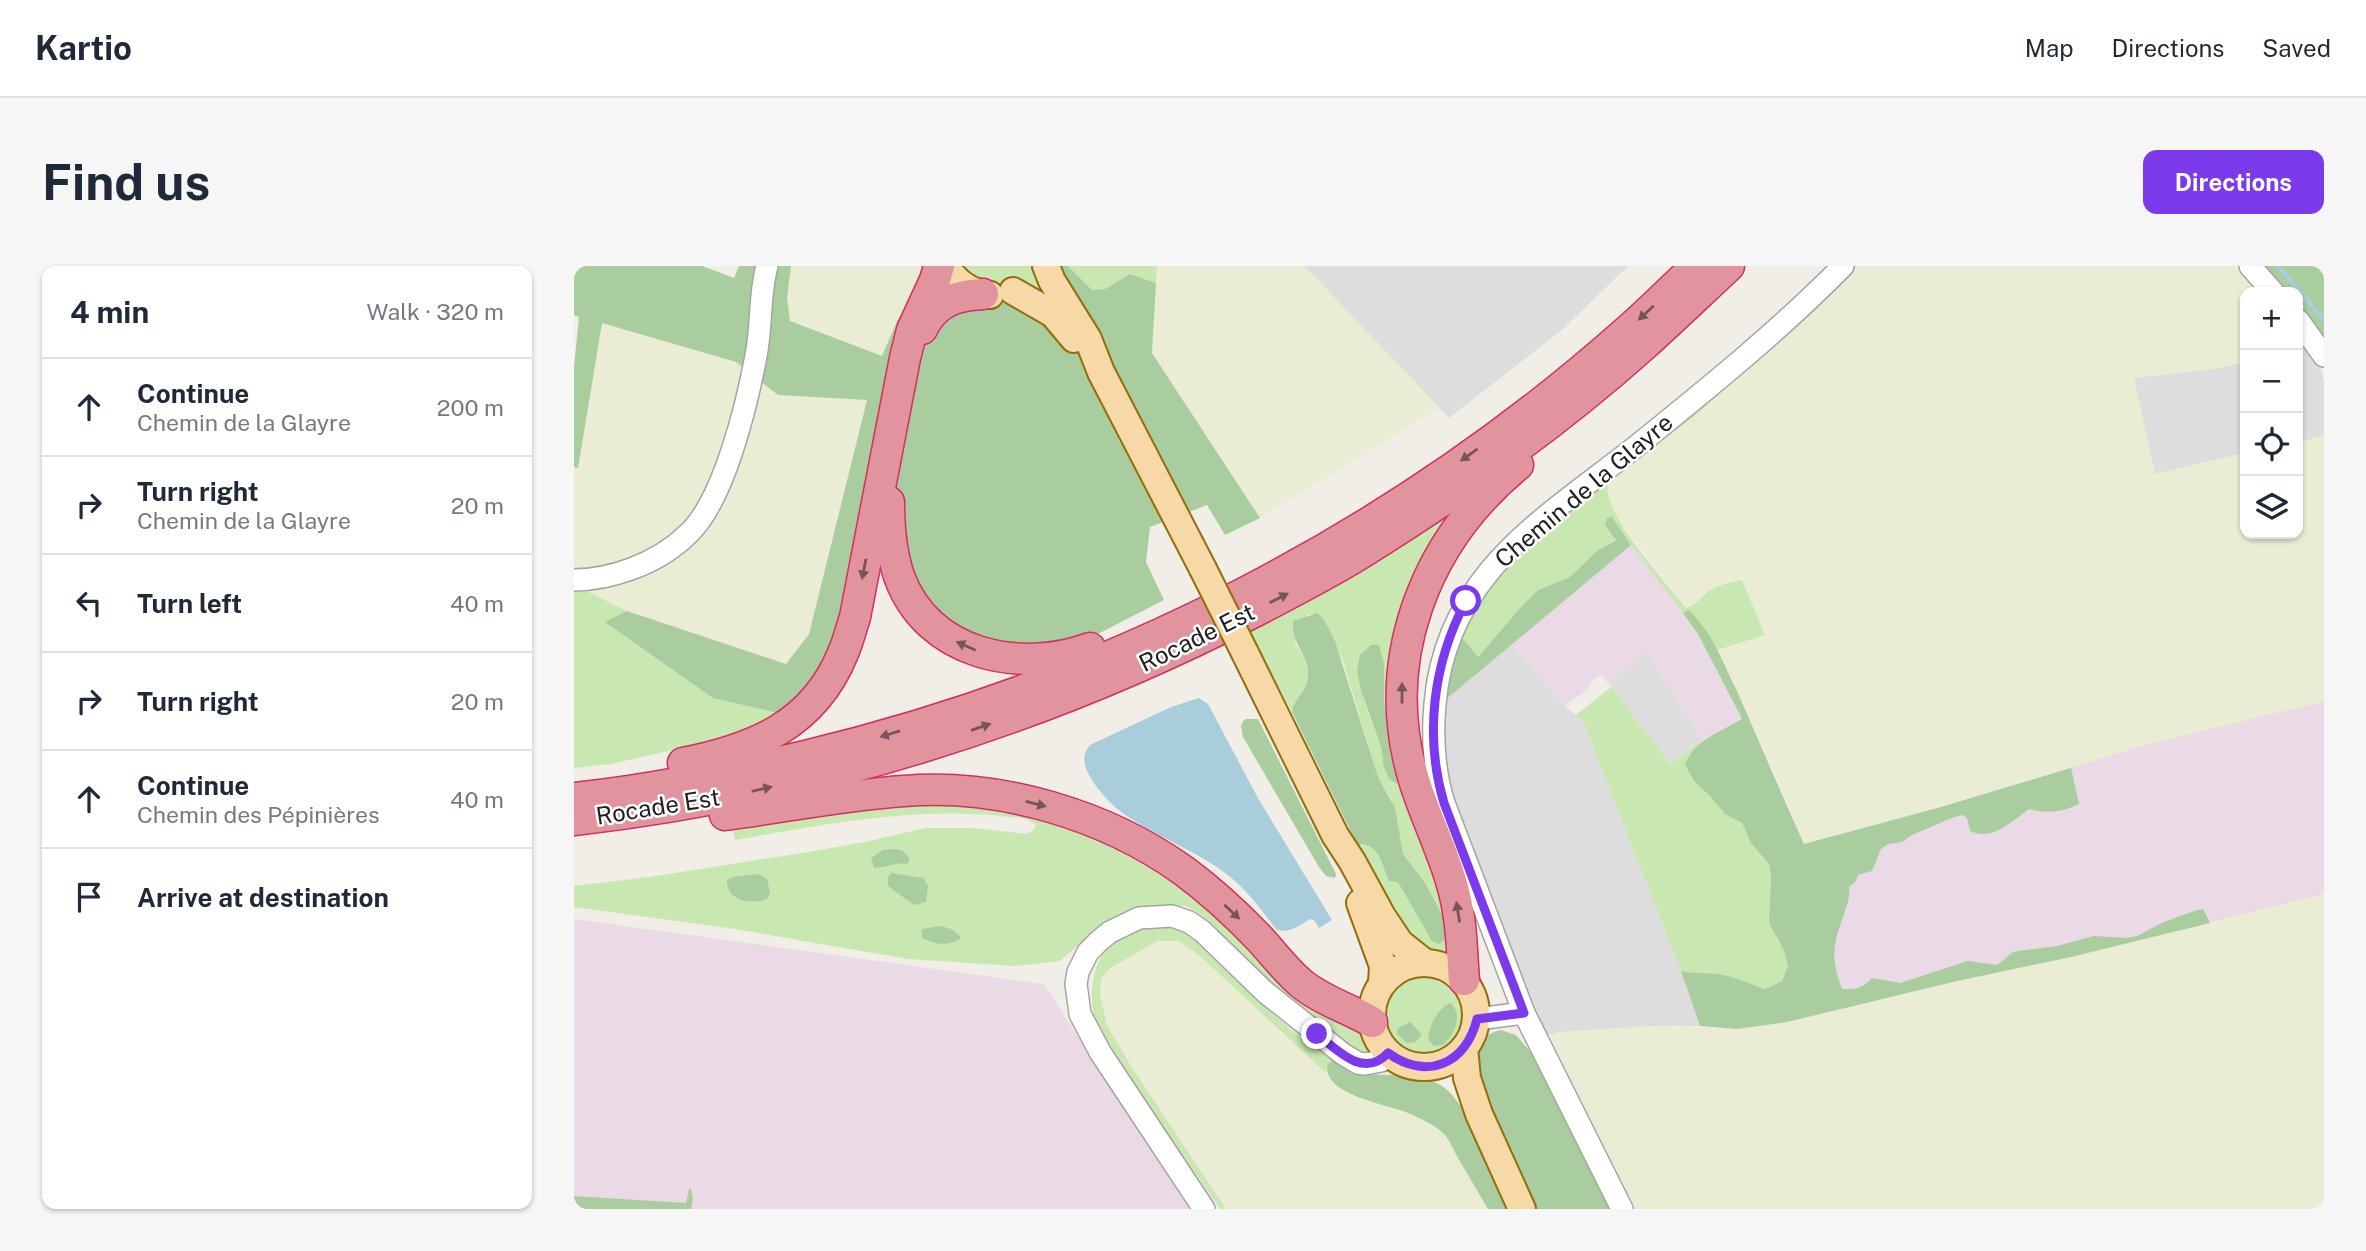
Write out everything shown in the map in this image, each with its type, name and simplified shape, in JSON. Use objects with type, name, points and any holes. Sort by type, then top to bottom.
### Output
[{"type":"highway","points":[[574,783],[694,761],[739,749],[769,737],[793,722],[811,705],[829,681],[844,653],[855,617],[912,330],[939,266]]},
{"type":"highway","name":"Rocade Est","points":[[574,798],[757,768],[860,743],[1036,686],[1161,633],[1306,560],[1481,447],[1549,396],[1626,332],[1696,266]]},
{"type":"highway","name":"Rocade Est","points":[[574,820],[671,806],[829,774],[926,746],[1040,707],[1203,638],[1361,553],[1493,464],[1642,348],[1729,266]]},
{"type":"highway","points":[[983,294],[962,295],[935,309],[919,340],[889,496],[892,553],[909,597],[922,616],[940,633],[965,647],[992,656],[1024,659],[1056,657],[1073,654],[1139,630],[1161,633]]},
{"type":"highway","points":[[1464,980],[1458,910],[1452,885],[1413,779],[1406,748],[1402,684],[1409,630],[1427,580],[1459,527],[1508,474],[1568,423],[1586,394]]},
{"type":"highway","points":[[574,834],[643,828],[905,790],[957,790],[1037,803],[1115,832],[1183,871],[1233,913],[1302,984],[1372,1022]]},
{"type":"main road","points":[[946,266],[957,281],[969,289],[998,295],[1026,284],[1040,266]]},
{"type":"main road","points":[[1046,266],[1052,281],[1088,339],[1101,372],[1203,569],[1335,835],[1400,943],[1424,962]]},
{"type":"main road","points":[[1013,291],[1053,314],[1101,372]]},
{"type":"main road","points":[[1335,835],[1345,868],[1371,929],[1383,967],[1382,983]]},
{"type":"main road","points":[[1424,962],[1446,967],[1464,980],[1471,991],[1477,1019],[1473,1034],[1464,1048],[1446,1062],[1424,1067],[1412,1066],[1388,1053],[1372,1022],[1375,995],[1382,983],[1408,964],[1424,962]]},
{"type":"main road","points":[[1464,1048],[1467,1078],[1479,1114],[1522,1209]]},
{"type":"main road","points":[[1424,1067],[1456,1087],[1479,1114]]},
{"type":"street","points":[[574,580],[615,575],[657,559],[691,532],[712,502],[732,452],[756,355],[766,266]]},
{"type":"street","name":"Chemin de la Glayre","points":[[1622,1209],[1524,1013],[1444,803],[1438,779],[1434,737],[1435,700],[1441,666],[1453,629],[1475,588],[1510,547],[1727,372],[1796,312],[1843,266]]},
{"type":"street","points":[[2250,266],[2269,287]]},
{"type":"street","points":[[2303,327],[2324,356]]},
{"type":"street","points":[[1204,1209],[1100,1052],[1080,1014],[1076,984],[1078,972],[1088,952],[1100,940],[1139,918],[1172,916],[1180,919],[1202,931],[1265,992],[1343,1054],[1365,1064],[1381,1061],[1388,1053]]},
{"type":"street","points":[[1477,1019],[1524,1013]]},
{"type":"shaded area","points":[[1304,266],[1628,266],[1563,329],[1449,418]]},
{"type":"shaded area","points":[[2309,349],[2320,367],[2324,382],[2324,436],[2303,441],[2303,413],[2303,350]]},
{"type":"shaded area","points":[[2240,363],[2240,454],[2155,474],[2133,378]]},
{"type":"shaded area","points":[[1631,545],[1698,634],[1742,720],[1702,741],[1646,650],[1608,683],[1601,675],[1589,684],[1588,689],[1565,706],[1511,644]]},
{"type":"shaded area","points":[[1511,644],[1565,706],[1583,721],[1700,1026],[1651,1026],[1542,1035],[1454,797],[1445,759],[1444,701]]},
{"type":"shaded area","points":[[1646,650],[1702,741],[1670,764],[1608,683]]},
{"type":"shaded area","points":[[2324,701],[2324,894],[2071,957],[1842,1009],[1804,844],[1941,807],[2141,746]]},
{"type":"shaded area","points":[[574,919],[1044,984],[1189,1209],[574,1209]]},
{"type":"green space","points":[[574,266],[702,266],[734,278],[739,266],[791,266],[787,298],[790,321],[882,356],[898,319],[957,304],[1072,303],[1061,266],[1068,266],[1092,290],[1105,289],[1130,274],[1156,283],[1152,353],[1260,518],[1225,535],[1207,505],[1150,527],[1146,562],[1164,600],[1094,636],[1024,652],[978,637],[932,607],[905,560],[901,524],[839,622],[822,666],[803,697],[779,713],[713,698],[605,622],[627,611],[786,664],[809,634],[867,400],[778,395],[736,362],[602,323],[578,468],[574,467],[574,367],[579,317],[574,315]]},
{"type":"green space","points":[[791,266],[923,266],[922,274],[898,319],[883,357],[790,321],[787,298]]},
{"type":"green space","points":[[923,266],[1061,266],[1072,303],[1046,318],[957,304],[898,319],[922,274]]},
{"type":"green space","points":[[1068,266],[1157,266],[1156,283],[1130,274],[1105,289],[1092,290]]},
{"type":"green space","points":[[1157,266],[1304,266],[1440,408],[1260,518],[1152,353]]},
{"type":"green space","points":[[1851,266],[1857,266],[1695,416],[1616,476],[1607,487],[1610,501],[1627,533],[1686,608],[1713,589],[1742,580],[1765,635],[1717,650],[1688,611],[1683,613],[1612,517],[1616,539],[1598,550],[1570,577],[1538,590],[1477,658],[1457,632],[1496,570]]},
{"type":"green space","points":[[1857,266],[2234,266],[2253,287],[2240,287],[2240,363],[2134,378],[2155,474],[2240,454],[2240,539],[2303,539],[2303,441],[2324,436],[2324,701],[2141,746],[1941,807],[1804,844],[1771,765],[1717,650],[1764,635],[1743,581],[1726,582],[1708,591],[1686,608],[1617,518],[1608,500],[1607,487],[1616,476],[1695,416]]},
{"type":"green space","points":[[2259,266],[2324,266],[2324,345],[2303,318],[2303,287],[2278,287]]},
{"type":"green space","points":[[601,323],[736,362],[778,395],[867,400],[809,634],[786,664],[627,611],[574,585],[574,467],[578,468]]},
{"type":"green space","points":[[1453,512],[1397,642],[1452,946],[1440,953],[1426,949],[1406,935],[1357,844],[1375,850],[1388,880],[1398,881],[1419,914],[1425,883],[1403,854],[1391,799],[1378,777],[1343,661],[1324,620],[1309,614],[1300,620],[1295,643],[1305,661],[1308,679],[1292,712],[1249,632],[1315,597]],"holes":[[[1384,664],[1384,702],[1397,784],[1389,779],[1384,768],[1381,747],[1357,672]]]},
{"type":"green space","points":[[1612,517],[1631,545],[1444,701],[1457,632],[1478,657],[1538,590],[1570,577],[1598,550],[1616,540],[1605,525],[1607,518]]},
{"type":"green space","points":[[574,585],[627,611],[606,622],[779,713],[734,736],[611,764],[574,768]]},
{"type":"green space","points":[[1688,610],[1710,636],[1721,658],[1804,844],[2071,768],[2079,804],[2073,807],[2048,812],[2029,809],[2002,828],[1987,834],[1970,831],[1967,818],[1963,815],[1881,849],[1872,871],[1858,875],[1849,887],[1848,901],[1834,951],[1842,989],[1858,988],[1872,978],[1900,983],[1968,961],[1997,965],[2013,952],[2057,946],[2094,936],[2137,936],[2164,922],[2197,910],[2203,909],[2210,923],[1787,1022],[1737,1029],[1700,1026],[1681,971],[1721,975],[1765,989],[1782,981],[1788,966],[1784,951],[1769,923],[1769,864],[1751,843],[1742,823],[1725,814],[1695,782],[1685,765],[1694,749],[1701,743],[1742,719],[1698,634],[1683,613]]},
{"type":"green space","points":[[1317,613],[1324,620],[1335,641],[1378,777],[1395,808],[1403,854],[1425,883],[1447,924],[1447,938],[1439,944],[1432,941],[1398,882],[1389,881],[1375,851],[1371,847],[1357,844],[1292,712],[1306,686],[1308,676],[1308,668],[1293,630],[1293,621]]},
{"type":"green space","points":[[1371,645],[1379,645],[1384,664],[1384,702],[1390,744],[1400,770],[1397,784],[1389,779],[1384,768],[1381,747],[1357,672],[1360,655]]},
{"type":"green space","points":[[1611,687],[1670,764],[1702,741],[1688,757],[1695,782],[1725,814],[1742,823],[1751,843],[1769,864],[1776,938],[1784,951],[1788,966],[1782,981],[1765,989],[1709,973],[1696,975],[1681,971],[1583,721],[1576,715]]},
{"type":"green space","points":[[1246,719],[1258,719],[1336,874],[1335,878],[1326,876],[1319,867],[1243,737],[1241,726]]},
{"type":"green space","points":[[965,802],[1060,820],[1163,869],[1361,1027],[1372,1048],[1367,1053],[1355,1053],[1288,999],[1201,915],[1186,906],[1144,907],[1121,915],[1097,929],[1060,961],[1015,966],[908,959],[735,929],[574,907],[574,886],[808,852],[925,828],[973,828],[1027,834],[1036,826],[1029,820],[1015,817],[934,814],[867,819],[735,840],[732,826],[855,806]]},
{"type":"green space","points":[[883,850],[903,851],[910,859],[907,864],[874,868],[871,858]]},
{"type":"green space","points":[[891,873],[923,878],[928,886],[926,902],[914,905],[888,886]]},
{"type":"green space","points":[[758,874],[767,879],[770,893],[767,899],[754,902],[741,900],[731,893],[727,880]]},
{"type":"green space","points":[[2324,894],[2324,1209],[1635,1209],[1550,1036],[1557,1032],[1651,1026],[1737,1029],[1787,1022],[2071,957]]},
{"type":"green space","points":[[941,926],[951,929],[960,939],[941,944],[922,938],[922,929]]},
{"type":"green space","points":[[1168,926],[1198,943],[1273,1014],[1333,1060],[1327,1065],[1326,1073],[1200,956],[1179,941],[1157,941],[1109,969],[1101,979],[1100,995],[1107,1025],[1131,1066],[1226,1209],[1220,1209],[1146,1102],[1096,1023],[1092,992],[1094,977],[1098,962],[1106,949],[1130,931]]},
{"type":"green space","points":[[1165,940],[1178,941],[1200,956],[1347,1094],[1408,1113],[1445,1135],[1488,1209],[1226,1209],[1131,1066],[1107,1025],[1103,1012],[1099,987],[1104,974],[1147,945]]},
{"type":"green space","points":[[1424,977],[1444,985],[1458,1000],[1462,1009],[1460,1030],[1454,1040],[1442,1050],[1426,1055],[1409,1053],[1396,1045],[1388,1033],[1385,1019],[1387,1005],[1394,992],[1406,982]]},
{"type":"green space","points":[[1450,1003],[1456,1013],[1456,1025],[1443,1045],[1434,1046],[1428,1039],[1432,1023],[1441,1009]]},
{"type":"green space","points":[[1410,1022],[1422,1035],[1415,1042],[1407,1043],[1397,1034],[1398,1028]]},
{"type":"green space","points":[[1501,1030],[1516,1035],[1534,1056],[1558,1095],[1614,1209],[1535,1209],[1512,1151],[1487,1099],[1477,1064],[1479,1049],[1486,1037]]},
{"type":"green space","points":[[1333,1060],[1353,1071],[1420,1077],[1446,1089],[1456,1099],[1474,1128],[1509,1209],[1488,1209],[1449,1140],[1437,1128],[1408,1113],[1358,1097],[1335,1084],[1329,1076],[1327,1065]]},
{"type":"green space","points":[[689,1189],[693,1198],[691,1209],[574,1209],[574,1196],[686,1203]]},
{"type":"water","points":[[1199,698],[1208,704],[1259,800],[1332,920],[1319,928],[1314,920],[1310,919],[1290,930],[1277,930],[1252,898],[1222,870],[1134,821],[1109,801],[1090,777],[1084,761],[1090,745],[1171,707]]},
{"type":"waterway","points":[[2278,266],[2324,320]]},
{"type":"route","points":[[1317,1034],[1358,1063],[1375,1064],[1388,1053],[1399,1061],[1424,1067],[1439,1065],[1453,1058],[1473,1034],[1477,1019],[1524,1013],[1444,803],[1436,767],[1434,717],[1437,684],[1448,642],[1466,601]]}]
